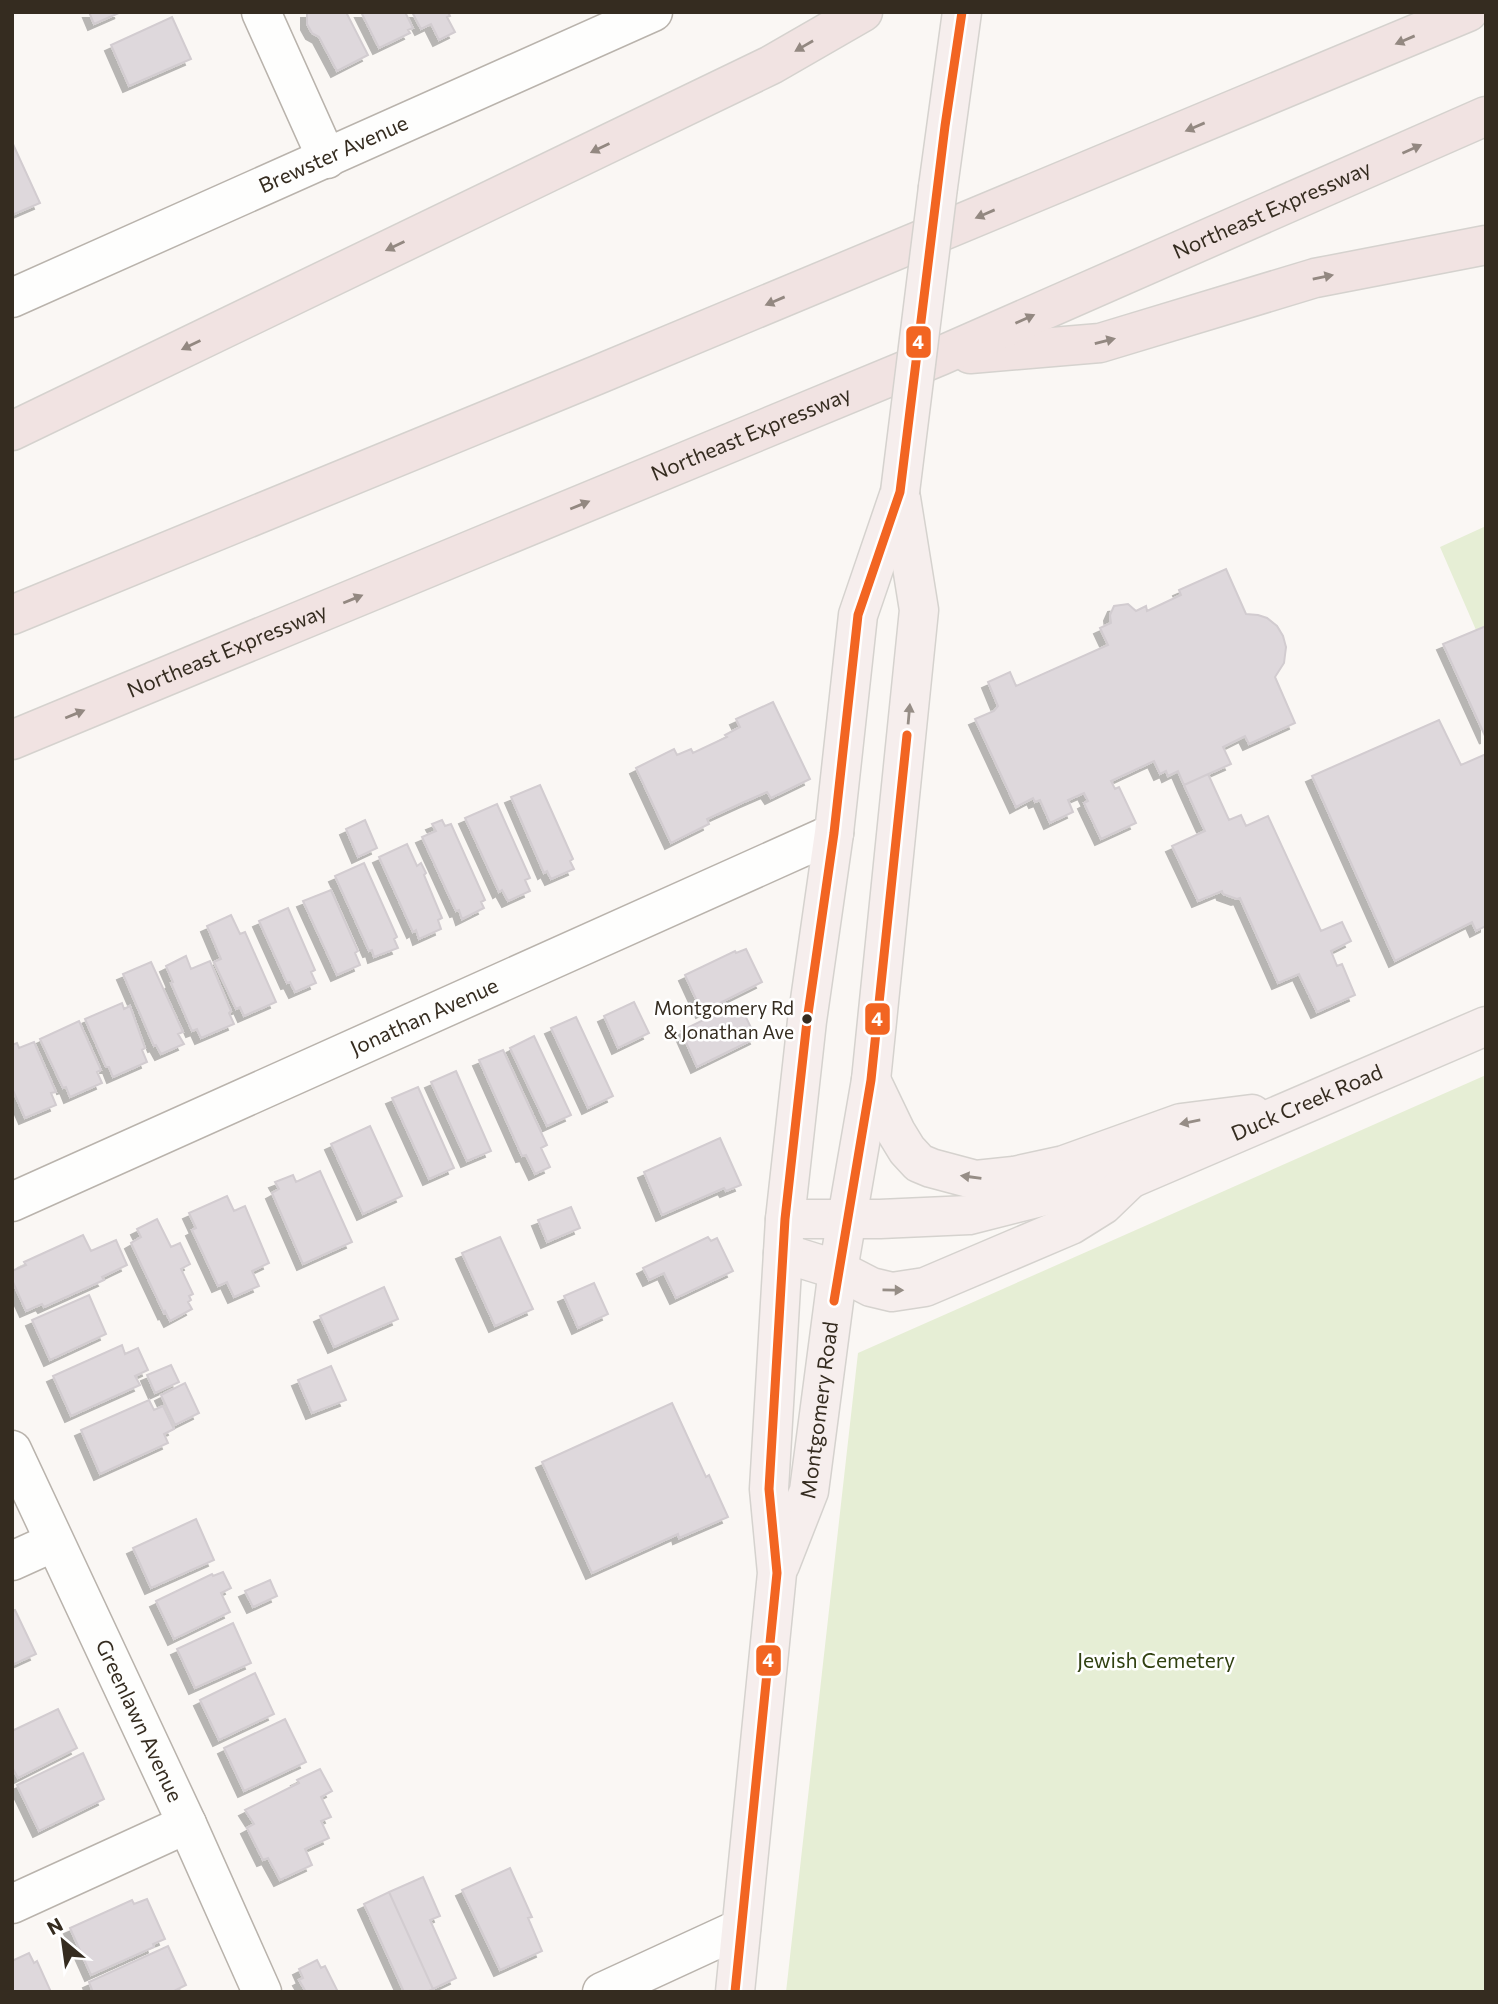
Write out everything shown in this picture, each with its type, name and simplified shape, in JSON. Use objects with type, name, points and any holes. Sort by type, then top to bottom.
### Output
[{"type":"highway","points":[[12,431],[758,71],[863,12]]},
{"type":"highway","points":[[12,615],[1468,12]]},
{"type":"highway","name":"Northeast Expressway","points":[[12,740],[940,356],[1486,116]]},
{"type":"highway","points":[[940,356],[1100,343],[1315,278],[1486,245]]},
{"type":"main road","name":"Montgomery Road","points":[[735,1992],[777,1573],[769,1489],[784,1236],[807,1021],[834,833],[858,615],[900,492],[945,126],[962,12]]},
{"type":"main road","name":"Montgomery Road","points":[[777,1573],[809,1491],[838,1270],[871,1080],[919,610],[900,492]]},
{"type":"main road","name":"Duck Creek Road","points":[[784,1236],[846,1219],[969,1215],[1108,1180],[1129,1179],[1486,1026]]},
{"type":"main road","points":[[871,1080],[896,1132],[919,1163],[976,1180],[1014,1176],[1064,1165],[1181,1123],[1236,1114],[1282,1114]]},
{"type":"main road","name":"Duck Creek Road","points":[[784,1236],[871,1287],[891,1292],[925,1287],[1071,1225],[1103,1205],[1129,1179]]},
{"type":"street","points":[[261,12],[327,159]]},
{"type":"street","name":"Brewster Avenue","points":[[12,298],[653,12]]},
{"type":"street","name":"Jonathan Avenue","points":[[12,1202],[834,833]]},
{"type":"street","name":"Greenlawn Avenue","points":[[12,1450],[187,1824],[262,1992]]},
{"type":"street","points":[[12,1561],[54,1542]]},
{"type":"street","points":[[12,1904],[187,1824]]},
{"type":"street","points":[[602,1992],[741,1928]]},
{"type":"green space","points":[[1486,526],[1486,626],[1476,630],[1440,547]]},
{"type":"green space","name":"Jewish Cemetery","points":[[1486,1075],[1486,1992],[786,1992],[858,1353]]},
{"type":"building","points":[[89,12],[121,12],[94,24]]},
{"type":"building","points":[[307,12],[346,12],[368,55],[337,71],[319,37],[312,33],[307,24]]},
{"type":"building","points":[[361,12],[405,12],[413,28],[408,30],[410,33],[379,48]]},
{"type":"building","points":[[412,12],[448,12],[450,16],[447,17],[455,32],[439,40],[431,24],[421,29]]},
{"type":"building","points":[[172,17],[191,59],[129,86],[111,45]]},
{"type":"building","points":[[12,142],[40,203],[12,215]]},
{"type":"building","points":[[1226,569],[1246,614],[1267,618],[1277,626],[1283,636],[1286,647],[1284,663],[1275,677],[1295,723],[1249,744],[1245,736],[1223,747],[1231,764],[1184,785],[1178,771],[1168,776],[1166,771],[1160,774],[1154,761],[1111,781],[1115,789],[1119,787],[1136,823],[1101,839],[1084,803],[1088,801],[1084,793],[1068,800],[1073,812],[1050,823],[1040,800],[1035,802],[1033,798],[1016,807],[975,719],[994,711],[998,706],[988,682],[1010,672],[1016,686],[1108,645],[1100,628],[1111,623],[1110,615],[1114,606],[1128,604],[1136,611],[1146,606],[1147,611],[1181,595],[1179,590]]},
{"type":"building","points":[[1486,626],[1486,738],[1443,644]]},
{"type":"building","points":[[773,702],[810,779],[771,798],[767,792],[707,819],[709,824],[671,843],[636,768],[674,749],[677,755],[691,749],[693,753],[727,737],[725,735],[740,727],[736,719]]},
{"type":"building","points":[[1439,720],[1461,765],[1486,754],[1486,926],[1476,931],[1472,922],[1395,961],[1312,776]]},
{"type":"building","points":[[1208,774],[1229,820],[1241,815],[1246,826],[1268,816],[1321,931],[1342,922],[1351,941],[1331,951],[1337,966],[1342,964],[1355,995],[1317,1012],[1299,974],[1278,983],[1240,898],[1223,894],[1222,891],[1198,901],[1172,846],[1205,831],[1184,785]]},
{"type":"building","points":[[540,785],[573,859],[570,861],[574,869],[551,879],[547,871],[544,873],[511,797]]},
{"type":"building","points":[[497,804],[530,878],[525,880],[530,891],[508,901],[502,890],[499,892],[465,818]]},
{"type":"building","points":[[365,820],[377,848],[358,857],[346,829]]},
{"type":"building","points":[[442,820],[445,826],[451,824],[485,900],[481,902],[484,908],[462,919],[422,837],[436,831],[432,824]]},
{"type":"building","points":[[407,844],[417,866],[421,863],[426,873],[424,875],[442,918],[438,920],[441,929],[419,939],[416,930],[413,932],[379,857]]},
{"type":"building","points":[[364,863],[397,937],[394,939],[398,948],[374,957],[335,876]]},
{"type":"building","points":[[331,890],[358,951],[355,953],[360,965],[337,975],[303,901]]},
{"type":"building","points":[[288,908],[315,970],[311,972],[316,983],[295,992],[290,982],[287,983],[259,921]]},
{"type":"building","points":[[231,915],[240,934],[245,932],[276,1002],[244,1016],[240,1007],[236,1009],[214,962],[221,959],[207,926]]},
{"type":"building","points":[[746,949],[762,982],[702,1012],[685,975],[735,951],[736,953]]},
{"type":"building","points":[[186,956],[191,969],[210,961],[234,1024],[201,1038],[197,1029],[192,1031],[166,966]]},
{"type":"building","points":[[151,962],[183,1032],[178,1034],[184,1044],[161,1054],[156,1045],[154,1046],[123,974]]},
{"type":"building","points":[[634,1002],[649,1033],[618,1048],[604,1016]]},
{"type":"building","points":[[122,1003],[124,1009],[130,1006],[145,1048],[142,1050],[147,1062],[113,1077],[85,1019]]},
{"type":"building","points":[[732,1006],[734,1010],[741,1007],[756,1038],[697,1067],[681,1031]]},
{"type":"building","points":[[576,1017],[613,1096],[588,1108],[551,1028]]},
{"type":"building","points":[[79,1021],[101,1070],[97,1072],[102,1083],[70,1097],[40,1039]]},
{"type":"building","points":[[534,1036],[571,1115],[547,1126],[510,1048]]},
{"type":"building","points":[[34,1042],[56,1092],[51,1093],[56,1105],[25,1118],[12,1088],[12,1045],[17,1043],[19,1048]]},
{"type":"building","points":[[503,1050],[547,1145],[541,1148],[550,1167],[535,1174],[526,1155],[522,1156],[479,1060]]},
{"type":"building","points":[[456,1071],[491,1151],[467,1161],[431,1082]]},
{"type":"building","points":[[418,1087],[454,1168],[429,1179],[392,1098]]},
{"type":"building","points":[[370,1126],[402,1196],[363,1214],[331,1144]]},
{"type":"building","points":[[720,1138],[741,1185],[726,1191],[724,1188],[662,1215],[644,1172]]},
{"type":"building","points":[[320,1171],[352,1242],[303,1264],[272,1193],[279,1189],[275,1182],[293,1175],[296,1182]]},
{"type":"building","points":[[227,1196],[234,1211],[245,1206],[269,1263],[252,1271],[259,1286],[234,1297],[227,1282],[218,1286],[192,1230],[196,1228],[189,1213]]},
{"type":"building","points":[[571,1207],[580,1228],[547,1242],[538,1220]]},
{"type":"building","points":[[157,1219],[171,1247],[180,1243],[190,1264],[181,1269],[193,1294],[189,1296],[191,1300],[188,1302],[192,1309],[170,1321],[131,1243],[141,1237],[137,1229]]},
{"type":"building","points":[[83,1235],[91,1251],[116,1240],[127,1265],[102,1277],[104,1280],[44,1307],[42,1304],[26,1311],[12,1280],[12,1271],[26,1265],[24,1262]]},
{"type":"building","points":[[500,1237],[533,1309],[495,1326],[462,1253]]},
{"type":"building","points":[[708,1237],[711,1241],[717,1238],[733,1271],[676,1298],[664,1273],[649,1280],[643,1268]]},
{"type":"building","points":[[594,1283],[608,1314],[578,1328],[564,1296]]},
{"type":"building","points":[[384,1287],[398,1319],[334,1347],[320,1316]]},
{"type":"building","points":[[89,1295],[106,1334],[50,1360],[32,1320]]},
{"type":"building","points":[[122,1345],[125,1354],[138,1348],[148,1370],[135,1376],[140,1385],[71,1416],[53,1376]]},
{"type":"building","points":[[171,1365],[179,1382],[155,1393],[147,1375]]},
{"type":"building","points":[[331,1366],[346,1400],[312,1413],[298,1380]]},
{"type":"building","points":[[185,1383],[199,1413],[175,1425],[161,1395]]},
{"type":"building","points":[[149,1400],[154,1410],[163,1406],[174,1429],[164,1434],[168,1443],[100,1474],[81,1430]]},
{"type":"building","points":[[672,1403],[706,1477],[709,1475],[728,1517],[679,1538],[678,1534],[592,1573],[542,1462]]},
{"type":"building","points":[[196,1519],[214,1560],[151,1588],[133,1548]]},
{"type":"building","points":[[223,1572],[231,1588],[221,1593],[230,1612],[174,1639],[156,1601],[212,1574],[213,1576]]},
{"type":"building","points":[[270,1580],[277,1596],[253,1607],[245,1591]]},
{"type":"building","points":[[15,1610],[36,1654],[12,1665],[12,1611]]},
{"type":"building","points":[[233,1623],[251,1663],[195,1688],[177,1649]]},
{"type":"building","points":[[255,1673],[274,1714],[219,1740],[200,1700]]},
{"type":"building","points":[[58,1709],[77,1748],[18,1778],[12,1767],[12,1731]]},
{"type":"building","points":[[285,1719],[306,1762],[244,1791],[224,1748]]},
{"type":"building","points":[[83,1753],[104,1799],[39,1831],[17,1785]]},
{"type":"building","points":[[320,1769],[332,1791],[321,1797],[331,1817],[321,1821],[329,1838],[305,1849],[312,1865],[280,1880],[268,1858],[263,1860],[247,1828],[254,1824],[245,1810],[299,1783],[297,1780]]},
{"type":"building","points":[[510,1868],[532,1917],[528,1918],[542,1951],[500,1970],[462,1890]]},
{"type":"building","points":[[423,1877],[440,1916],[430,1920],[456,1978],[433,1989],[389,1892]]},
{"type":"building","points":[[389,1892],[433,1989],[427,1992],[404,1992],[364,1904]]},
{"type":"building","points":[[147,1899],[165,1939],[153,1944],[154,1947],[91,1975],[70,1928],[132,1900],[134,1904]]},
{"type":"building","points":[[168,1946],[186,1985],[172,1992],[93,1992],[89,1982]]},
{"type":"building","points":[[29,1953],[34,1963],[37,1961],[51,1992],[12,1992],[12,1961]]},
{"type":"building","points":[[317,1960],[321,1968],[325,1966],[338,1992],[306,1992],[299,1980],[303,1978],[299,1969]]},
{"type":"transit line","name":"4","points":[[735,1992],[777,1573],[769,1489],[785,1219],[807,1021],[834,833],[858,615],[900,492],[945,126],[962,12]]},
{"type":"transit line","name":"4","points":[[834,1301],[871,1080],[907,735]]},
{"type":"place","name":"Montgomery Rd & Jonathan Ave","points":[[807,1019]]}]
